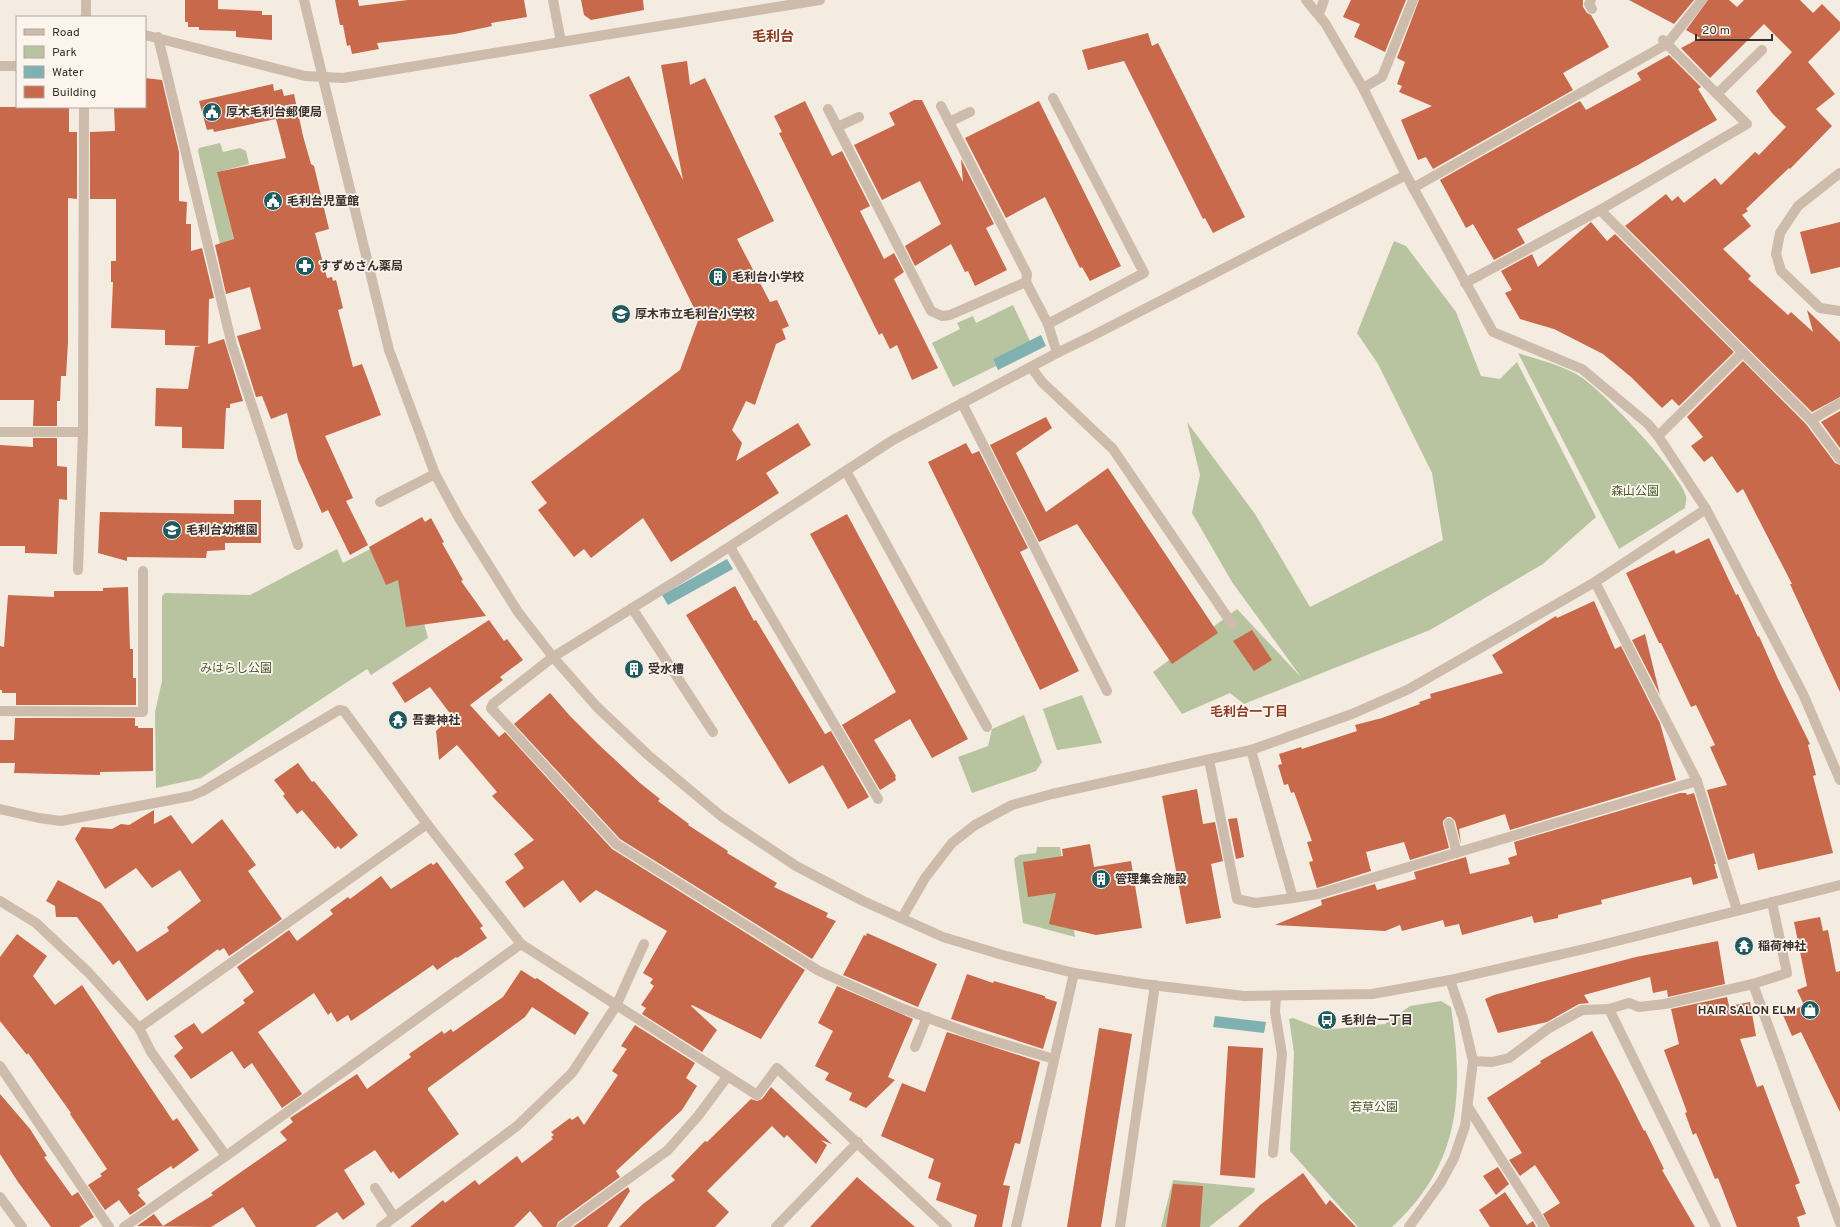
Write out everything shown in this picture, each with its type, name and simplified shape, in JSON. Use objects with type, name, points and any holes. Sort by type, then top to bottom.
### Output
[{"type":"street","points":[[86,0],[86,16]]},
{"type":"street","points":[[304,0],[390,350],[435,474],[485,562],[518,612],[553,658],[597,707],[648,755],[721,816],[796,866],[863,901],[943,937],[1006,956],[1074,973],[1244,996],[1372,994],[1450,980],[1593,947],[1840,885]]},
{"type":"street","points":[[553,0],[561,42]]},
{"type":"street","points":[[146,35],[305,76],[343,78],[820,0]]},
{"type":"street","points":[[1306,0],[1319,14],[1363,88],[1406,175],[1492,332],[1582,369],[1648,424],[1658,436],[1706,510],[1803,694],[1840,780]]},
{"type":"street","points":[[1319,14],[1324,0]]},
{"type":"street","points":[[1363,88],[1382,77],[1413,0]]},
{"type":"street","points":[[1413,188],[1664,42],[1702,0]]},
{"type":"street","points":[[158,37],[232,345],[298,545]]},
{"type":"street","points":[[1465,283],[1600,210],[1747,124],[1664,42]]},
{"type":"street","points":[[1717,94],[1762,50]]},
{"type":"street","points":[[0,66],[16,66]]},
{"type":"street","points":[[1048,324],[1144,273],[1053,98]]},
{"type":"street","points":[[941,106],[1027,274],[1026,282],[1048,324],[1057,353]]},
{"type":"street","points":[[78,570],[82,432],[84,108]]},
{"type":"street","points":[[828,109],[931,310],[942,316],[950,315],[1026,282]]},
{"type":"street","points":[[949,122],[970,112]]},
{"type":"street","points":[[837,127],[859,117]]},
{"type":"street","points":[[1840,173],[1798,206],[1780,233],[1776,254],[1781,271],[1820,308],[1840,311]]},
{"type":"street","points":[[1054,1059],[977,1036],[927,1017],[819,971],[616,844],[490,708],[493,704],[553,658],[730,547],[893,440],[1057,353],[1094,336],[1406,175]]},
{"type":"street","points":[[1600,210],[1812,420],[1840,458]]},
{"type":"street","points":[[1658,436],[1743,352]]},
{"type":"street","points":[[1031,367],[1042,382],[1113,449],[1232,624]]},
{"type":"street","points":[[1812,420],[1840,403]]},
{"type":"street","points":[[962,404],[1107,691]]},
{"type":"street","points":[[0,432],[82,432]]},
{"type":"street","points":[[846,471],[987,728]]},
{"type":"street","points":[[380,502],[435,474]]},
{"type":"street","points":[[902,918],[925,878],[952,843],[975,825],[1012,805],[1060,792],[1251,750],[1352,714],[1409,689],[1595,582],[1706,510]]},
{"type":"street","points":[[730,547],[878,799]]},
{"type":"street","points":[[0,711],[143,712],[143,571]]},
{"type":"street","points":[[1595,582],[1697,781],[1736,910]]},
{"type":"street","points":[[632,608],[713,732]]},
{"type":"street","points":[[0,809],[39,818],[61,821],[191,796],[203,791],[339,710],[344,711],[427,824],[521,944],[757,1095],[777,1068],[858,1142],[947,1227]]},
{"type":"street","points":[[1251,750],[1293,898]]},
{"type":"street","points":[[1209,760],[1237,899],[1255,903],[1318,894],[1697,781]]},
{"type":"street","points":[[1449,823],[1457,853]]},
{"type":"street","points":[[139,1028],[427,824]]},
{"type":"street","points":[[0,901],[36,923],[88,972],[139,1028],[151,1052],[226,1156]]},
{"type":"street","points":[[1474,1061],[1492,1062],[1509,1058],[1549,1028],[1582,1010],[1608,1009],[1629,1003],[1639,1007],[1665,1004],[1753,984],[1787,973],[1772,902]]},
{"type":"street","points":[[124,1227],[226,1156],[521,944]]},
{"type":"street","points":[[381,1227],[517,1126],[572,1073],[616,1006],[644,944]]},
{"type":"street","points":[[1016,1227],[1074,973]]},
{"type":"street","points":[[1410,1227],[1441,1182],[1454,1158],[1465,1126],[1474,1061],[1464,1018],[1450,980]]},
{"type":"street","points":[[1753,984],[1840,1223]]},
{"type":"street","points":[[1120,1227],[1155,985]]},
{"type":"street","points":[[1273,1153],[1282,1054],[1275,1012],[1276,996]]},
{"type":"street","points":[[1608,1009],[1716,1227]]},
{"type":"street","points":[[915,1047],[927,1017]]},
{"type":"street","points":[[0,1066],[109,1227]]},
{"type":"street","points":[[562,1227],[668,1150],[698,1116],[727,1077]]},
{"type":"street","points":[[1468,1107],[1544,1227]]},
{"type":"street","points":[[776,1227],[858,1142]]},
{"type":"street","points":[[375,1188],[394,1217]]},
{"type":"street","points":[[0,1196],[22,1227]]},
{"type":"green space","points":[[220,143],[223,152],[240,148],[246,151],[249,164],[218,172],[237,253],[223,257],[198,151],[199,148]]},
{"type":"green space","points":[[1394,241],[1406,246],[1456,312],[1481,376],[1500,379],[1517,362],[1596,517],[1543,564],[1430,630],[1244,704],[1230,693],[1182,714],[1153,672],[1237,609],[1301,677],[1232,582],[1192,513],[1200,475],[1187,422],[1255,514],[1310,607],[1443,540],[1432,473],[1378,364],[1357,333]]},
{"type":"green space","points":[[1013,305],[1030,341],[993,359],[996,366],[953,387],[932,343],[960,329],[957,323],[973,316],[976,323]]},
{"type":"green space","name":"森山公園","points":[[1518,353],[1559,366],[1581,377],[1592,385],[1640,433],[1670,470],[1681,485],[1686,496],[1685,508],[1619,549]]},
{"type":"green space","name":"みはらし公園","points":[[384,542],[418,601],[428,638],[371,675],[367,669],[201,778],[156,788],[155,712],[162,681],[162,596],[165,593],[250,595],[337,549],[343,563]]},
{"type":"green space","points":[[1082,695],[1102,743],[1057,750],[1043,709]]},
{"type":"green space","points":[[1024,715],[1042,762],[1036,771],[972,793],[958,757],[988,746],[992,729]]},
{"type":"green space","points":[[1037,847],[1060,847],[1075,937],[1023,923],[1014,859],[1019,855],[1036,853]]},
{"type":"green space","name":"若草公園","points":[[1441,1001],[1451,1007],[1457,1069],[1456,1098],[1452,1126],[1444,1153],[1432,1178],[1415,1203],[1392,1227],[1358,1227],[1290,1151],[1294,1052],[1289,1019],[1293,1018],[1324,1030],[1385,1024],[1410,1006]]},
{"type":"green space","points":[[1173,1180],[1255,1188],[1254,1192],[1209,1227],[1161,1227]]},
{"type":"water","points":[[1041,335],[1046,346],[998,370],[993,359]]},
{"type":"water","points":[[727,559],[733,569],[668,605],[662,595]]},
{"type":"water","points":[[1215,1016],[1266,1022],[1264,1033],[1213,1027]]},
{"type":"building","points":[[185,0],[218,0],[218,9],[262,11],[262,15],[272,15],[272,40],[236,37],[236,31],[199,30],[199,27],[188,27],[188,22],[185,22]]},
{"type":"building","points":[[335,0],[358,0],[359,6],[408,0],[524,0],[527,17],[491,23],[492,26],[455,34],[377,43],[379,49],[352,54],[350,45],[347,46],[343,25],[340,25]]},
{"type":"building","points":[[581,0],[643,0],[644,10],[591,20],[584,15]]},
{"type":"building","points":[[1351,0],[1406,0],[1385,52],[1354,37],[1360,24],[1343,17]]},
{"type":"building","points":[[1419,0],[1583,0],[1583,7],[1587,13],[1591,15],[1609,47],[1563,73],[1573,90],[1433,169],[1426,157],[1418,160],[1401,120],[1432,106],[1399,92],[1402,86],[1397,84],[1405,62],[1397,58]]},
{"type":"building","points":[[1629,0],[1694,0],[1674,24]]},
{"type":"building","points":[[1708,0],[1729,0],[1737,7],[1744,0],[1800,0],[1813,13],[1822,4],[1840,22],[1840,30],[1808,62],[1835,94],[1816,109],[1832,126],[1790,169],[1789,168],[1746,209],[1748,211],[1742,215],[1751,226],[1723,249],[1751,276],[1748,279],[1788,315],[1791,312],[1813,332],[1807,310],[1840,342],[1840,397],[1812,412],[1625,226],[1666,194],[1672,201],[1678,196],[1684,203],[1715,178],[1721,185],[1755,152],[1759,155],[1786,127],[1772,113],[1756,91],[1792,52],[1764,24],[1710,78],[1681,48],[1700,38],[1686,30]]},
{"type":"building","points":[[1148,33],[1152,46],[1158,43],[1245,217],[1213,233],[1205,218],[1203,219],[1124,61],[1088,70],[1082,50]]},
{"type":"building","points":[[1669,55],[1701,87],[1698,89],[1717,120],[1638,165],[1517,229],[1525,243],[1494,260],[1473,224],[1466,228],[1440,180],[1580,101],[1586,110],[1641,80],[1637,73]]},
{"type":"building","points":[[687,61],[690,85],[705,78],[774,221],[737,239],[770,302],[777,300],[789,326],[782,329],[786,339],[776,344],[755,405],[746,401],[732,430],[742,443],[736,461],[798,423],[811,445],[766,473],[779,493],[671,562],[643,518],[591,558],[584,549],[574,557],[538,510],[547,503],[531,482],[680,370],[699,318],[589,95],[629,76],[683,180],[661,65]]},
{"type":"building","points":[[146,78],[162,80],[179,152],[179,201],[187,202],[186,224],[191,224],[191,251],[202,248],[214,298],[209,299],[208,344],[224,339],[243,401],[230,404],[230,408],[226,408],[224,449],[182,448],[182,427],[155,426],[156,388],[188,389],[195,347],[201,346],[165,345],[165,330],[111,328],[113,282],[111,282],[111,261],[116,261],[116,199],[90,199],[90,132],[115,131],[114,108],[146,108]]},
{"type":"building","points":[[273,84],[274,91],[282,89],[284,96],[294,94],[303,136],[311,164],[314,166],[329,229],[315,233],[327,278],[332,277],[333,281],[336,280],[343,308],[338,310],[353,367],[362,364],[381,415],[325,436],[353,498],[346,501],[368,545],[350,555],[328,510],[322,513],[298,460],[287,413],[271,419],[262,396],[256,397],[237,336],[261,329],[250,287],[226,294],[215,245],[234,239],[217,172],[286,158],[276,119],[214,132],[213,129],[207,130],[199,101]]},
{"type":"building","points":[[914,100],[922,100],[963,182],[961,159],[994,224],[986,228],[1007,270],[975,286],[968,271],[965,272],[951,244],[915,266],[905,246],[941,224],[920,181],[882,200],[854,145],[895,125],[889,113]]},
{"type":"building","points":[[805,101],[832,156],[842,151],[870,206],[860,211],[884,259],[894,253],[904,272],[894,279],[938,368],[912,380],[897,345],[890,349],[882,333],[879,335],[779,133],[782,132],[774,116]]},
{"type":"building","points":[[1039,101],[1121,266],[1090,281],[1082,267],[1080,268],[1045,197],[1006,218],[965,138]]},
{"type":"building","points":[[0,107],[69,108],[69,132],[77,132],[77,199],[68,198],[68,342],[66,376],[61,376],[60,401],[57,401],[57,426],[33,426],[34,400],[0,400]]},
{"type":"building","points":[[1591,222],[1607,241],[1615,234],[1734,352],[1679,406],[1672,399],[1662,408],[1631,377],[1603,354],[1554,329],[1520,319],[1505,293],[1512,290],[1501,271],[1532,254],[1538,267]]},
{"type":"building","points":[[1840,222],[1840,267],[1811,274],[1800,232]]},
{"type":"building","points":[[1743,361],[1806,424],[1835,463],[1840,465],[1840,692],[1790,584],[1792,584],[1743,489],[1737,493],[1712,456],[1704,462],[1691,446],[1703,437],[1687,417]]},
{"type":"building","points":[[1840,411],[1840,448],[1821,422]]},
{"type":"building","points":[[1046,417],[1052,428],[1016,453],[1046,512],[1108,468],[1218,633],[1172,664],[1077,524],[1039,542],[990,445]]},
{"type":"building","points":[[33,438],[57,438],[57,466],[67,467],[67,500],[59,499],[57,554],[25,553],[25,546],[0,546],[0,445],[33,447]]},
{"type":"building","points":[[966,443],[972,454],[979,451],[1028,548],[1020,552],[1079,671],[1040,690],[928,462]]},
{"type":"building","name":"毛利台幼稚園","points":[[234,500],[261,500],[261,543],[225,543],[225,550],[207,551],[206,558],[127,557],[127,561],[98,553],[100,512],[234,514]]},
{"type":"building","points":[[847,514],[968,739],[932,758],[910,719],[874,740],[896,776],[896,780],[880,790],[842,725],[896,692],[810,534]]},
{"type":"building","points":[[422,517],[425,522],[431,518],[444,542],[442,543],[463,580],[461,581],[486,616],[406,627],[398,580],[386,585],[369,547]]},
{"type":"building","points":[[1709,538],[1736,595],[1738,594],[1758,637],[1759,636],[1810,744],[1808,745],[1816,775],[1813,776],[1833,853],[1758,870],[1754,853],[1728,860],[1707,790],[1727,785],[1710,747],[1715,745],[1696,705],[1691,707],[1626,573],[1674,550],[1676,554]]},
{"type":"building","points":[[735,586],[754,621],[756,620],[825,734],[831,731],[869,797],[848,809],[823,765],[789,784],[686,615]]},
{"type":"building","points":[[128,587],[130,649],[133,649],[133,678],[136,678],[136,705],[16,705],[16,693],[2,693],[2,690],[0,690],[0,646],[4,647],[8,595],[54,597],[54,591],[103,591],[103,588]]},
{"type":"building","points":[[1594,601],[1615,649],[1621,646],[1660,723],[1676,780],[1510,830],[1505,814],[1459,829],[1461,844],[1455,821],[1451,817],[1447,817],[1443,821],[1443,824],[1449,848],[1410,860],[1404,842],[1366,852],[1371,871],[1317,888],[1309,862],[1313,861],[1307,842],[1312,841],[1294,792],[1291,793],[1288,784],[1284,785],[1278,765],[1282,764],[1279,754],[1301,747],[1302,749],[1357,731],[1355,725],[1382,718],[1420,704],[1419,702],[1431,698],[1430,694],[1503,673],[1492,655],[1556,616],[1557,618]]},
{"type":"building","points":[[489,620],[504,641],[507,639],[523,660],[500,677],[503,680],[470,705],[499,737],[505,732],[612,849],[805,970],[761,1039],[692,1005],[691,1006],[717,1030],[702,1052],[642,1014],[646,1008],[641,1005],[654,986],[650,983],[653,979],[643,973],[667,931],[596,890],[580,903],[563,880],[524,908],[505,882],[524,868],[514,854],[534,840],[492,796],[497,792],[457,745],[439,760],[436,731],[452,716],[430,687],[405,703],[392,683]]},
{"type":"building","points":[[1252,630],[1272,660],[1254,671],[1233,641]]},
{"type":"building","points":[[1645,634],[1660,695],[1632,640]]},
{"type":"building","points":[[550,693],[598,744],[640,783],[660,799],[658,801],[689,824],[688,825],[728,851],[727,853],[777,883],[774,887],[828,913],[826,917],[836,921],[812,959],[620,839],[514,724]]},
{"type":"building","points":[[15,718],[135,718],[135,726],[138,726],[138,728],[153,728],[153,771],[100,772],[100,775],[14,773],[15,763],[0,763],[0,740],[14,740]]},
{"type":"building","points":[[298,763],[312,782],[314,781],[358,835],[341,849],[338,846],[335,849],[302,810],[297,814],[283,796],[285,794],[274,780]]},
{"type":"building","points":[[1197,789],[1203,824],[1215,822],[1223,861],[1211,864],[1221,918],[1186,924],[1162,796]]},
{"type":"building","points":[[1680,793],[1686,793],[1687,795],[1694,793],[1716,864],[1714,864],[1718,878],[1693,885],[1691,877],[1601,900],[1602,904],[1558,915],[1558,918],[1534,923],[1532,916],[1462,935],[1459,924],[1445,927],[1443,920],[1402,931],[1400,925],[1385,931],[1275,925],[1322,905],[1321,900],[1375,884],[1377,890],[1416,879],[1414,872],[1466,857],[1470,874],[1510,864],[1508,858],[1517,855],[1514,842]]},
{"type":"building","points":[[154,810],[154,824],[171,815],[192,844],[222,819],[256,865],[248,871],[282,919],[229,956],[224,948],[219,951],[218,949],[147,1001],[119,960],[113,965],[77,917],[56,917],[55,906],[46,901],[58,880],[101,903],[137,952],[169,931],[167,927],[201,901],[180,870],[152,888],[136,868],[105,889],[75,839],[82,827],[112,829],[121,824],[129,825]]},
{"type":"building","points":[[1237,818],[1244,857],[1236,859],[1228,819]]},
{"type":"building","points":[[1090,844],[1094,867],[1131,861],[1142,928],[1096,935],[1049,924],[1056,893],[1028,897],[1023,862],[1063,856],[1062,849]]},
{"type":"building","points":[[437,862],[483,926],[480,928],[487,938],[437,970],[433,965],[351,1021],[348,1015],[337,1022],[331,1012],[328,1015],[314,993],[258,1032],[302,1094],[282,1108],[252,1063],[244,1069],[232,1051],[191,1079],[174,1056],[183,1048],[174,1036],[194,1023],[202,1034],[245,1003],[243,1000],[254,992],[237,967],[289,930],[297,941],[333,914],[330,910],[348,897],[350,899],[381,876],[391,889],[431,863],[433,865]]},
{"type":"building","points":[[1820,917],[1823,931],[1828,930],[1836,972],[1840,971],[1840,1112],[1801,1032],[1792,1036],[1783,1015],[1804,1005],[1797,990],[1807,986],[1794,922]]},
{"type":"building","points":[[867,933],[937,964],[918,1007],[843,975],[864,935],[866,936]]},
{"type":"building","points":[[17,934],[47,956],[33,976],[55,1005],[82,985],[173,1121],[177,1118],[199,1150],[173,1169],[171,1166],[137,1189],[140,1193],[138,1195],[146,1204],[130,1215],[119,1200],[105,1210],[88,1185],[102,1176],[100,1174],[107,1169],[70,1114],[71,1113],[28,1053],[27,1055],[0,1021],[0,957]]},
{"type":"building","points":[[1718,941],[1725,984],[1668,997],[1667,990],[1653,993],[1650,977],[1584,995],[1589,1003],[1579,1004],[1547,1022],[1498,1033],[1485,999],[1494,995],[1636,957]]},
{"type":"building","points":[[521,970],[535,979],[537,978],[589,1013],[575,1035],[532,1007],[525,1017],[428,1088],[459,1134],[399,1179],[393,1171],[391,1173],[375,1150],[344,1170],[365,1204],[343,1220],[337,1212],[315,1227],[256,1227],[243,1207],[211,1227],[137,1226],[154,1214],[163,1226],[213,1195],[211,1193],[287,1140],[280,1132],[293,1122],[290,1118],[357,1074],[367,1089],[411,1057],[409,1054],[442,1031],[444,1034],[451,1029],[453,1032],[503,997]]},
{"type":"building","points":[[967,974],[993,983],[994,981],[1045,996],[1045,998],[1057,1002],[1043,1049],[951,1019]]},
{"type":"building","points":[[837,986],[913,1019],[888,1077],[895,1080],[866,1108],[849,1100],[852,1093],[825,1080],[829,1073],[815,1066],[833,1031],[818,1023]]},
{"type":"building","points":[[1727,997],[1729,1006],[1750,1002],[1756,1036],[1740,1039],[1757,1087],[1763,1085],[1800,1183],[1795,1185],[1806,1214],[1797,1217],[1800,1227],[1737,1227],[1718,1178],[1715,1179],[1696,1133],[1693,1135],[1685,1113],[1687,1112],[1664,1050],[1679,1044],[1671,1009]]},
{"type":"building","points":[[635,1025],[695,1063],[686,1078],[697,1086],[682,1110],[616,1171],[620,1177],[558,1222],[556,1227],[543,1227],[530,1211],[514,1227],[410,1227],[443,1200],[445,1203],[475,1180],[479,1185],[517,1156],[522,1163],[553,1139],[551,1137],[554,1135],[551,1132],[570,1118],[572,1120],[578,1116],[584,1125],[618,1075],[612,1071],[627,1049],[621,1046]]},
{"type":"building","points":[[1099,1028],[1132,1034],[1101,1227],[1067,1227]]},
{"type":"building","points":[[1592,1031],[1644,1131],[1645,1130],[1664,1169],[1662,1170],[1695,1227],[1550,1227],[1543,1214],[1560,1203],[1535,1165],[1520,1176],[1509,1160],[1522,1153],[1487,1098],[1541,1063],[1540,1061]]},
{"type":"building","points":[[947,1032],[1040,1062],[1020,1144],[1015,1143],[1003,1185],[1010,1186],[1002,1227],[974,1227],[977,1215],[936,1200],[941,1183],[928,1178],[934,1159],[881,1136],[902,1083],[925,1092]]},
{"type":"building","points":[[1228,1046],[1263,1048],[1255,1178],[1220,1175]]},
{"type":"building","points":[[771,1087],[832,1144],[821,1140],[827,1145],[816,1164],[787,1135],[784,1138],[772,1126],[707,1191],[729,1212],[715,1227],[619,1227],[643,1204],[675,1180],[671,1176],[705,1141],[707,1142],[751,1099],[757,1101],[762,1099]]},
{"type":"building","points":[[0,1094],[30,1129],[47,1156],[44,1157],[72,1196],[78,1192],[94,1217],[79,1227],[51,1227],[18,1182],[0,1154]]},
{"type":"building","points":[[1498,1167],[1509,1184],[1496,1195],[1483,1176]]},
{"type":"building","points":[[1303,1173],[1326,1205],[1330,1200],[1356,1227],[1238,1227],[1260,1205]]},
{"type":"building","points":[[857,1177],[915,1227],[810,1227]]},
{"type":"building","points":[[1173,1184],[1203,1186],[1200,1227],[1166,1227]]},
{"type":"building","points":[[628,1187],[630,1191],[607,1227],[573,1227]]},
{"type":"building","points":[[1505,1192],[1527,1225],[1533,1221],[1536,1227],[1490,1227],[1479,1210]]},
{"type":"place","name":"厚木毛利台郵便局","points":[[212,112]]},
{"type":"place","name":"毛利台児童館","points":[[273,201]]},
{"type":"place","name":"すずめさん薬局","points":[[305,266]]},
{"type":"place","name":"毛利台小学校","points":[[718,277]]},
{"type":"place","name":"厚木市立毛利台小学校","points":[[621,314]]},
{"type":"place","name":"毛利台幼稚園","points":[[172,530]]},
{"type":"place","name":"受水槽","points":[[634,669]]},
{"type":"place","name":"吾妻神社","points":[[398,720]]},
{"type":"place","name":"管理集会施設","points":[[1101,879]]},
{"type":"place","name":"稲荷神社","points":[[1744,946]]},
{"type":"place","name":"HAIR SALON ELM","points":[[1810,1010]]},
{"type":"place","name":"毛利台一丁目","points":[[1327,1020]]},
{"type":"district","name":"毛利台","points":[[773,36]]},
{"type":"district","name":"毛利台一丁目","points":[[1249,711]]}]
